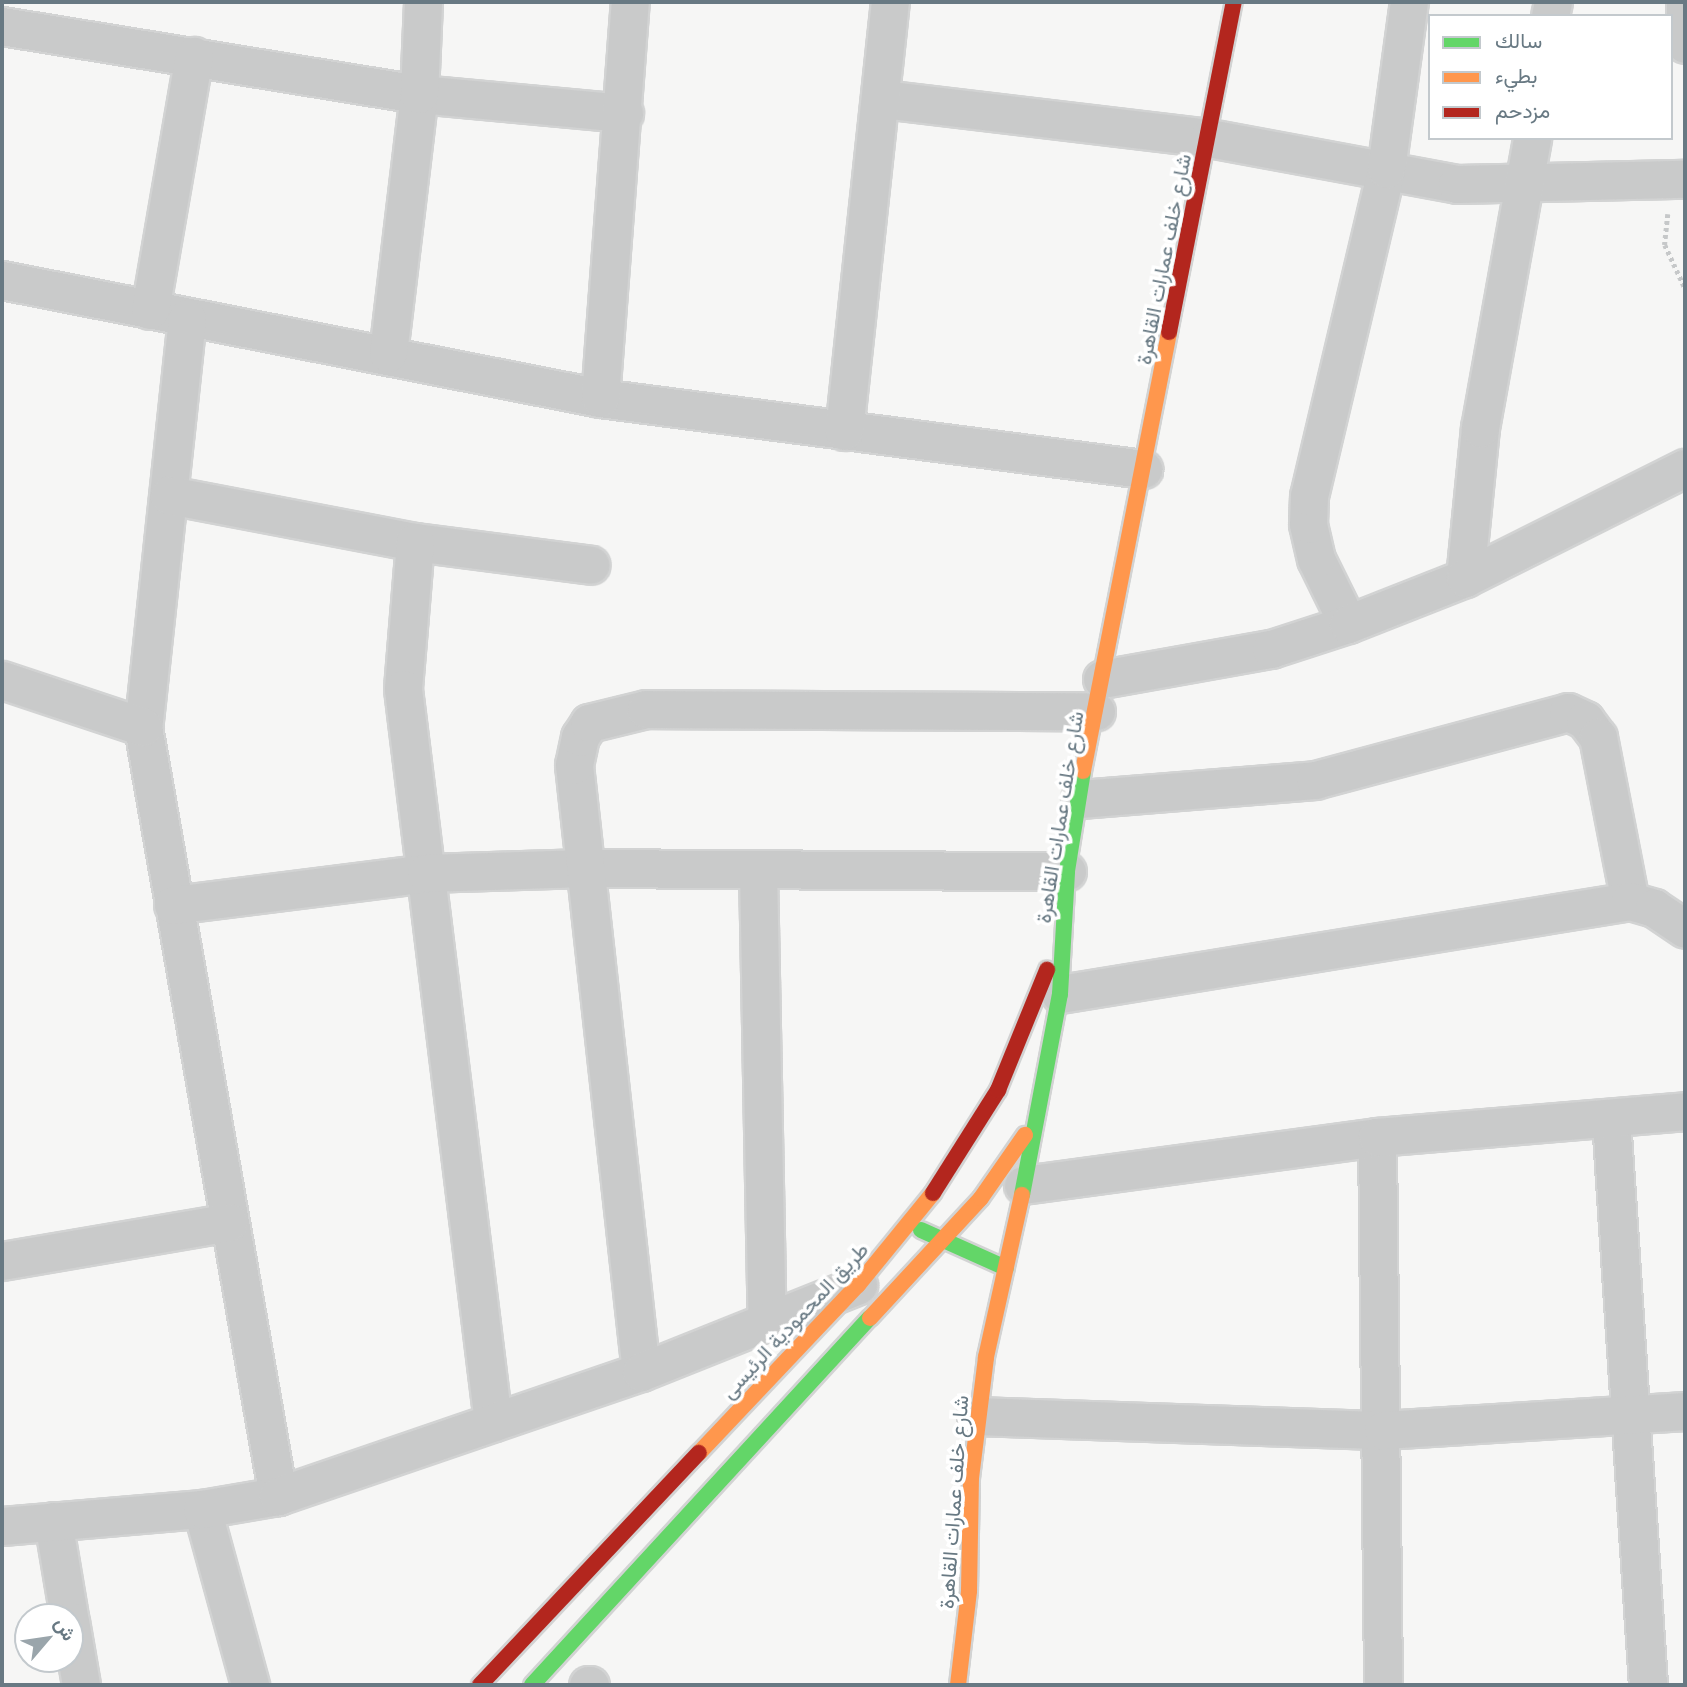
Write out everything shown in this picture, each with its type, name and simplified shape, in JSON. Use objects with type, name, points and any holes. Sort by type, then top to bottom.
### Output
[{"type":"street","points":[[388,353],[419,94],[424,2]]},
{"type":"street","points":[[600,398],[624,113],[630,2]]},
{"type":"street","points":[[844,431],[883,99],[890,2]]},
{"type":"street","name":"شارع خلف عمارات القاهرة","points":[[958,1685],[969,1591],[976,1416],[1042,1104],[1060,994],[1068,871],[1080,800],[1234,2]]},
{"type":"street","points":[[1348,624],[1316,559],[1308,524],[1309,496],[1386,169],[1409,2]]},
{"type":"street","points":[[1685,2],[1685,44]]},
{"type":"street","points":[[2,26],[419,94],[624,113]]},
{"type":"street","points":[[150,310],[194,56]]},
{"type":"street","points":[[883,99],[1209,138],[1457,184],[1526,186],[1679,179]]},
{"type":"street","points":[[1465,578],[1480,428],[1526,186],[1532,140]]},
{"type":"street","points":[[2,280],[187,318],[388,353],[600,398],[1143,469]]},
{"type":"street","points":[[187,318],[143,727],[278,1496]]},
{"type":"street","points":[[641,1372],[574,765],[580,737],[589,723],[646,709],[1099,695],[1271,649],[1348,624],[1465,578],[1685,468]]},
{"type":"street","points":[[169,495],[415,542],[591,565]]},
{"type":"street","points":[[415,542],[403,689],[494,1422]]},
{"type":"street","points":[[2,680],[143,727]]},
{"type":"street","points":[[1080,800],[1315,780],[1568,712],[1585,720],[1598,737],[1630,901]]},
{"type":"street","points":[[173,905],[426,873],[585,868],[1068,871]]},
{"type":"street","points":[[758,870],[767,1321]]},
{"type":"street","points":[[1060,994],[1630,901],[1654,908],[1685,929]]},
{"type":"street","name":"طريق المحمودية الرئيسى","points":[[480,1685],[858,1285],[910,1225],[950,1172],[998,1090],[1062,932]]},
{"type":"street","points":[[532,1685],[996,1180],[1042,1104]]},
{"type":"street","points":[[1023,1185],[1377,1137],[1685,1111]]},
{"type":"street","points":[[1611,1119],[1628,1415],[1648,1685]]},
{"type":"street","points":[[1377,1137],[1383,1430],[1383,1685]]},
{"type":"street","points":[[2,1261],[229,1222]]},
{"type":"street","points":[[910,1225],[1006,1268]]},
{"type":"street","points":[[2,1526],[202,1508],[278,1496],[641,1372],[858,1285]]},
{"type":"street","points":[[976,1416],[1383,1430],[1685,1411]]},
{"type":"street","points":[[202,1508],[250,1685]]},
{"type":"street","points":[[53,1521],[67,1603]]},
{"type":"path","points":[[1679,179],[1665,245],[1685,288]]},
{"type":"traffic: fast","points":[[1022,1195],[1060,994],[1067,871],[1083,771]]},
{"type":"traffic: fast","points":[[921,1230],[1006,1268]]},
{"type":"traffic: fast","points":[[532,1685],[870,1318]]},
{"type":"traffic: slow","points":[[1083,771],[1169,332]]},
{"type":"traffic: slow","points":[[870,1318],[981,1198],[1025,1135]]},
{"type":"traffic: slow","points":[[699,1453],[858,1285],[933,1193]]},
{"type":"traffic: slow","points":[[958,1685],[969,1591],[971,1478],[986,1357],[1022,1195]]},
{"type":"traffic: jam","points":[[1169,332],[1234,2]]},
{"type":"traffic: jam","points":[[933,1193],[998,1090],[1047,970]]},
{"type":"traffic: jam","points":[[480,1685],[699,1453]]}]
